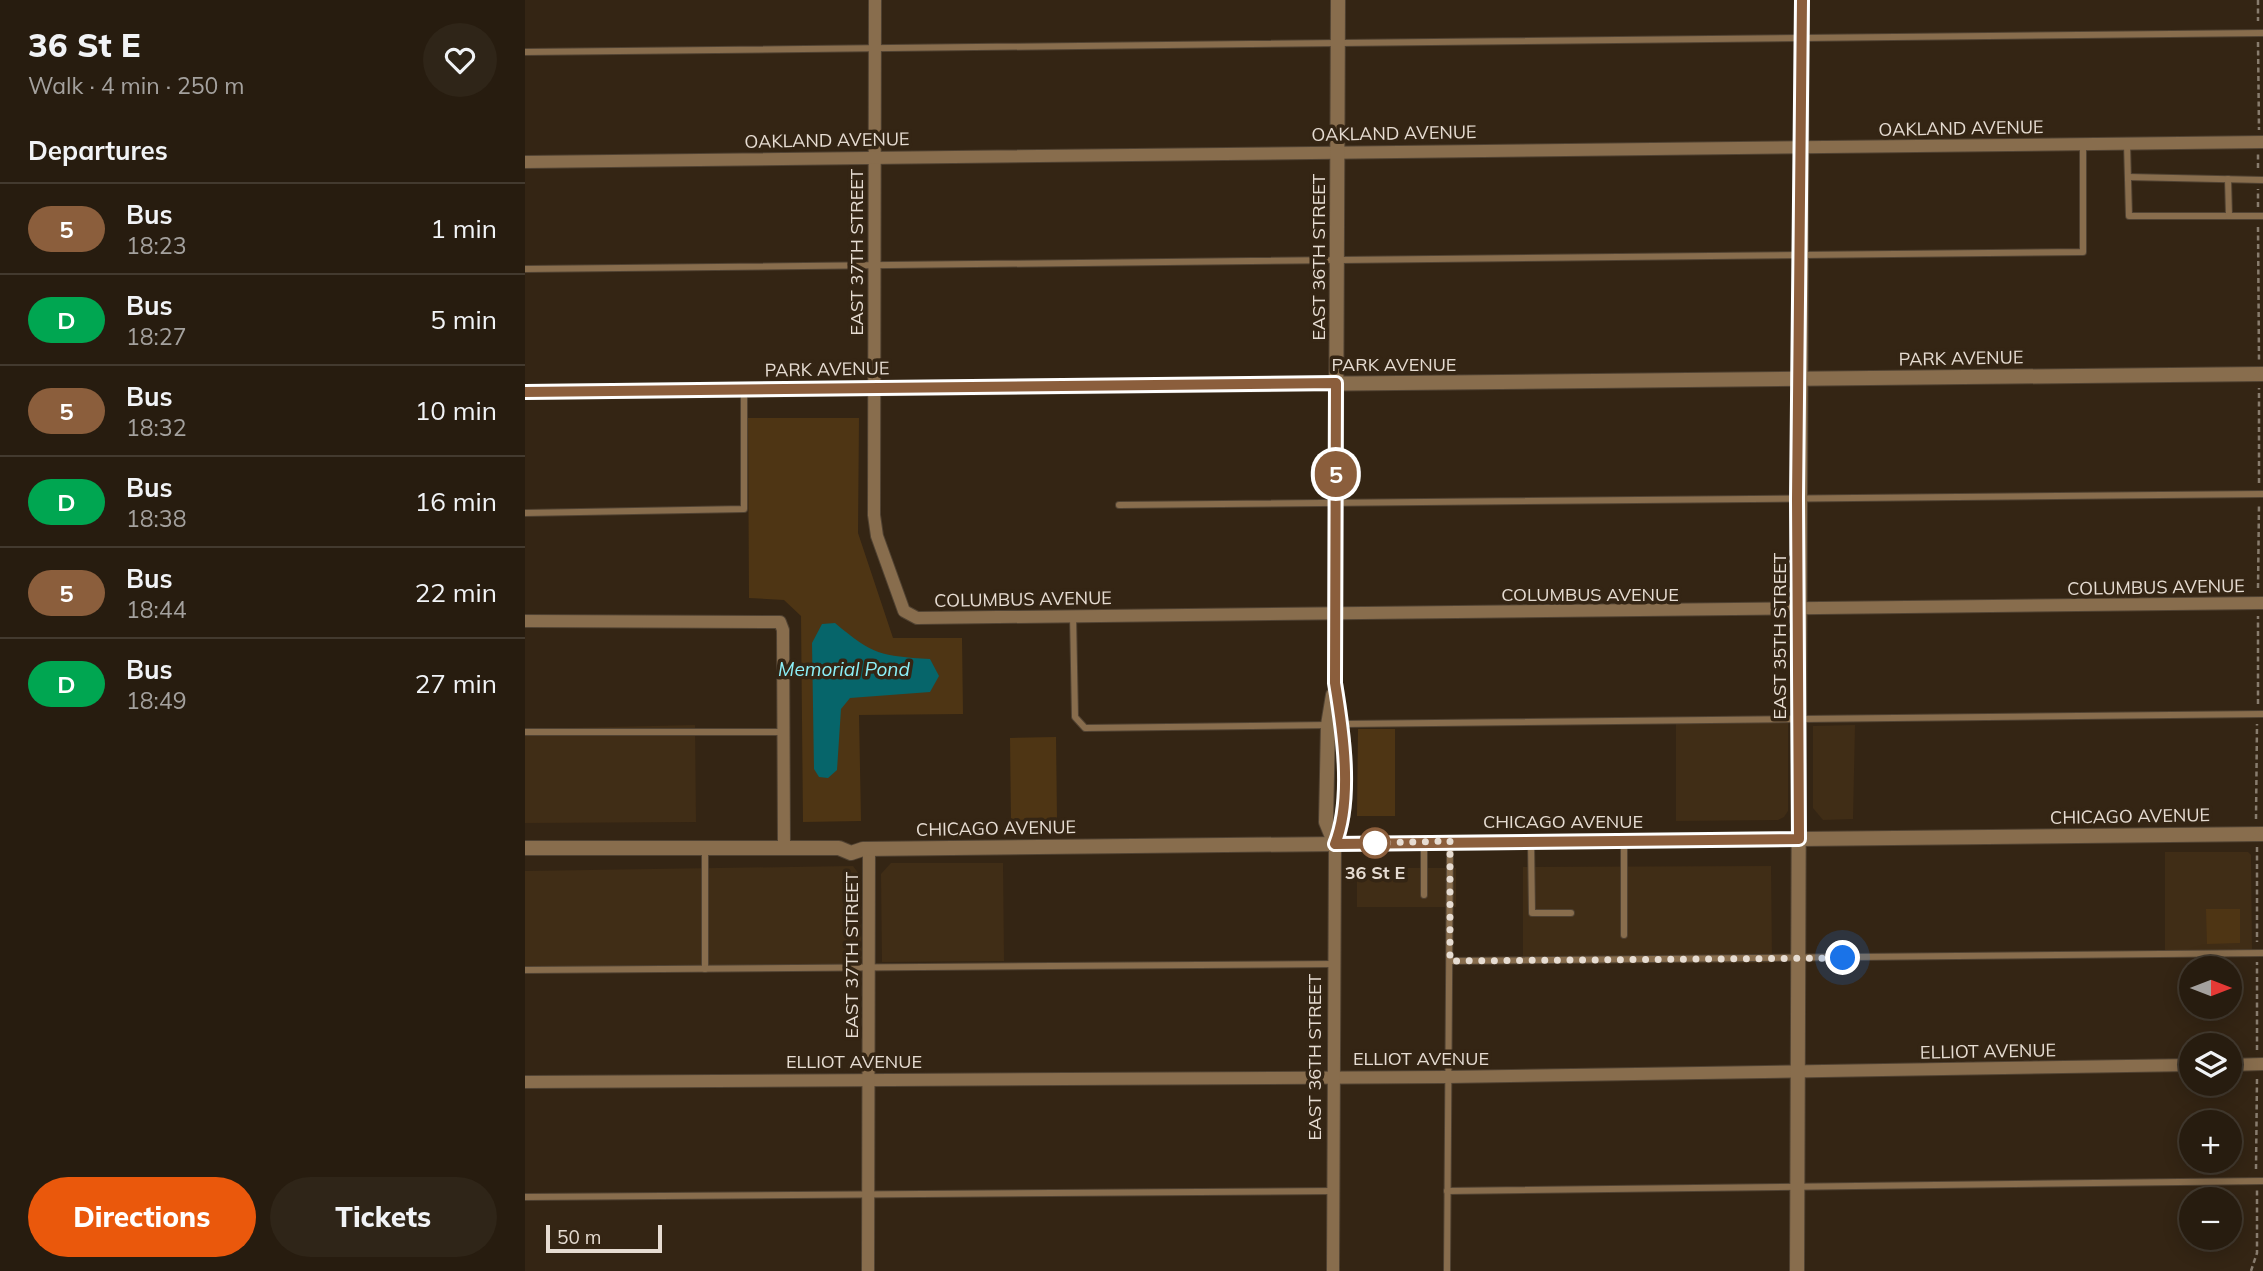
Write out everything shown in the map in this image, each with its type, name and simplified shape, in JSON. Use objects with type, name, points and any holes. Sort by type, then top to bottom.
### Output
[{"type":"street","name":"EAST 37TH STREET","points":[[874,0],[874,515],[877,536],[904,611],[916,618]]},
{"type":"street","name":"EAST 36TH STREET","points":[[1333,1271],[1335,844],[1345,821],[1335,725],[1338,0]]},
{"type":"street","name":"EAST 35TH STREET","points":[[1797,1271],[1797,499],[1802,147],[1801,0]]},
{"type":"street","name":"OAKLAND AVENUE","points":[[525,162],[2263,142]]},
{"type":"street","name":"PARK AVENUE","points":[[525,392],[2263,373]]},
{"type":"street","name":"COLUMBUS AVENUE","points":[[916,618],[2263,603]]},
{"type":"street","points":[[525,621],[780,622],[783,630],[784,848]]},
{"type":"street","name":"CHICAGO AVENUE","points":[[525,848],[855,849],[2263,834]]},
{"type":"street","name":"EAST 37TH STREET","points":[[855,849],[867,969],[868,1271]]},
{"type":"street","points":[[2242,1065],[2263,1064]]},
{"type":"street","name":"ELLIOT AVENUE","points":[[525,1082],[1447,1077],[2179,1065]]},
{"type":"lane","points":[[525,52],[2263,33]]},
{"type":"lane","points":[[525,269],[2083,252],[2083,144]]},
{"type":"lane","points":[[2127,144],[2129,216],[2263,216]]},
{"type":"lane","points":[[2128,177],[2263,180]]},
{"type":"lane","points":[[2228,179],[2229,216]]},
{"type":"lane","points":[[525,513],[744,509],[744,390]]},
{"type":"lane","points":[[1119,505],[2263,494]]},
{"type":"lane","points":[[1073,616],[1075,717],[1085,728],[2263,714]]},
{"type":"lane","points":[[525,732],[782,732]]},
{"type":"lane","points":[[1624,840],[1624,935]]},
{"type":"lane","points":[[1424,841],[1424,895]]},
{"type":"lane","points":[[1447,1271],[1450,841]]},
{"type":"lane","points":[[1531,841],[1532,913],[1571,913]]},
{"type":"lane","points":[[705,848],[705,969]]},
{"type":"lane","points":[[1450,961],[2263,953]]},
{"type":"lane","points":[[525,970],[1334,964]]},
{"type":"lane","points":[[1447,1191],[2263,1181]]},
{"type":"lane","points":[[525,1197],[1333,1191]]},
{"type":"shaded area","points":[[748,418],[859,418],[858,533],[893,638],[962,638],[963,714],[859,715],[861,821],[803,822],[801,616],[784,600],[749,598]]},
{"type":"shaded area","points":[[1788,721],[1788,811],[1784,817],[1778,820],[1676,821],[1676,722]]},
{"type":"shaded area","points":[[695,725],[696,822],[525,823],[525,729]]},
{"type":"shaded area","points":[[1855,725],[1853,819],[1823,820],[1813,808],[1813,726]]},
{"type":"shaded area","points":[[1358,729],[1395,729],[1395,816],[1357,816]]},
{"type":"shaded area","points":[[1056,737],[1057,819],[1011,820],[1010,738]]},
{"type":"shaded area","points":[[2165,852],[2248,852],[2251,855],[2252,954],[2165,954]]},
{"type":"shaded area","points":[[891,863],[1003,863],[1004,961],[882,962],[881,874]]},
{"type":"shaded area","points":[[853,866],[859,874],[862,971],[525,972],[525,871]]},
{"type":"shaded area","points":[[1771,866],[1772,963],[1523,964],[1523,867]]},
{"type":"shaded area","points":[[1357,868],[1456,868],[1456,907],[1357,907]]},
{"type":"shaded area","points":[[2206,909],[2240,909],[2240,943],[2207,944]]},
{"type":"water","name":"Memorial Pond","points":[[835,623],[859,642],[878,652],[930,659],[939,676],[930,692],[850,698],[841,709],[837,770],[828,778],[819,777],[814,769],[812,643],[822,624]]},
{"type":"bus line","name":"5","points":[[525,392],[1336,383],[1335,683],[1342,724],[1345,821],[1335,844],[1799,839],[1797,499],[1802,0]]},
{"type":"place","name":"36 St E","points":[[1375,843]]},
{"type":"route","points":[[1375,843],[1450,841],[1450,961],[1843,958]]}]
